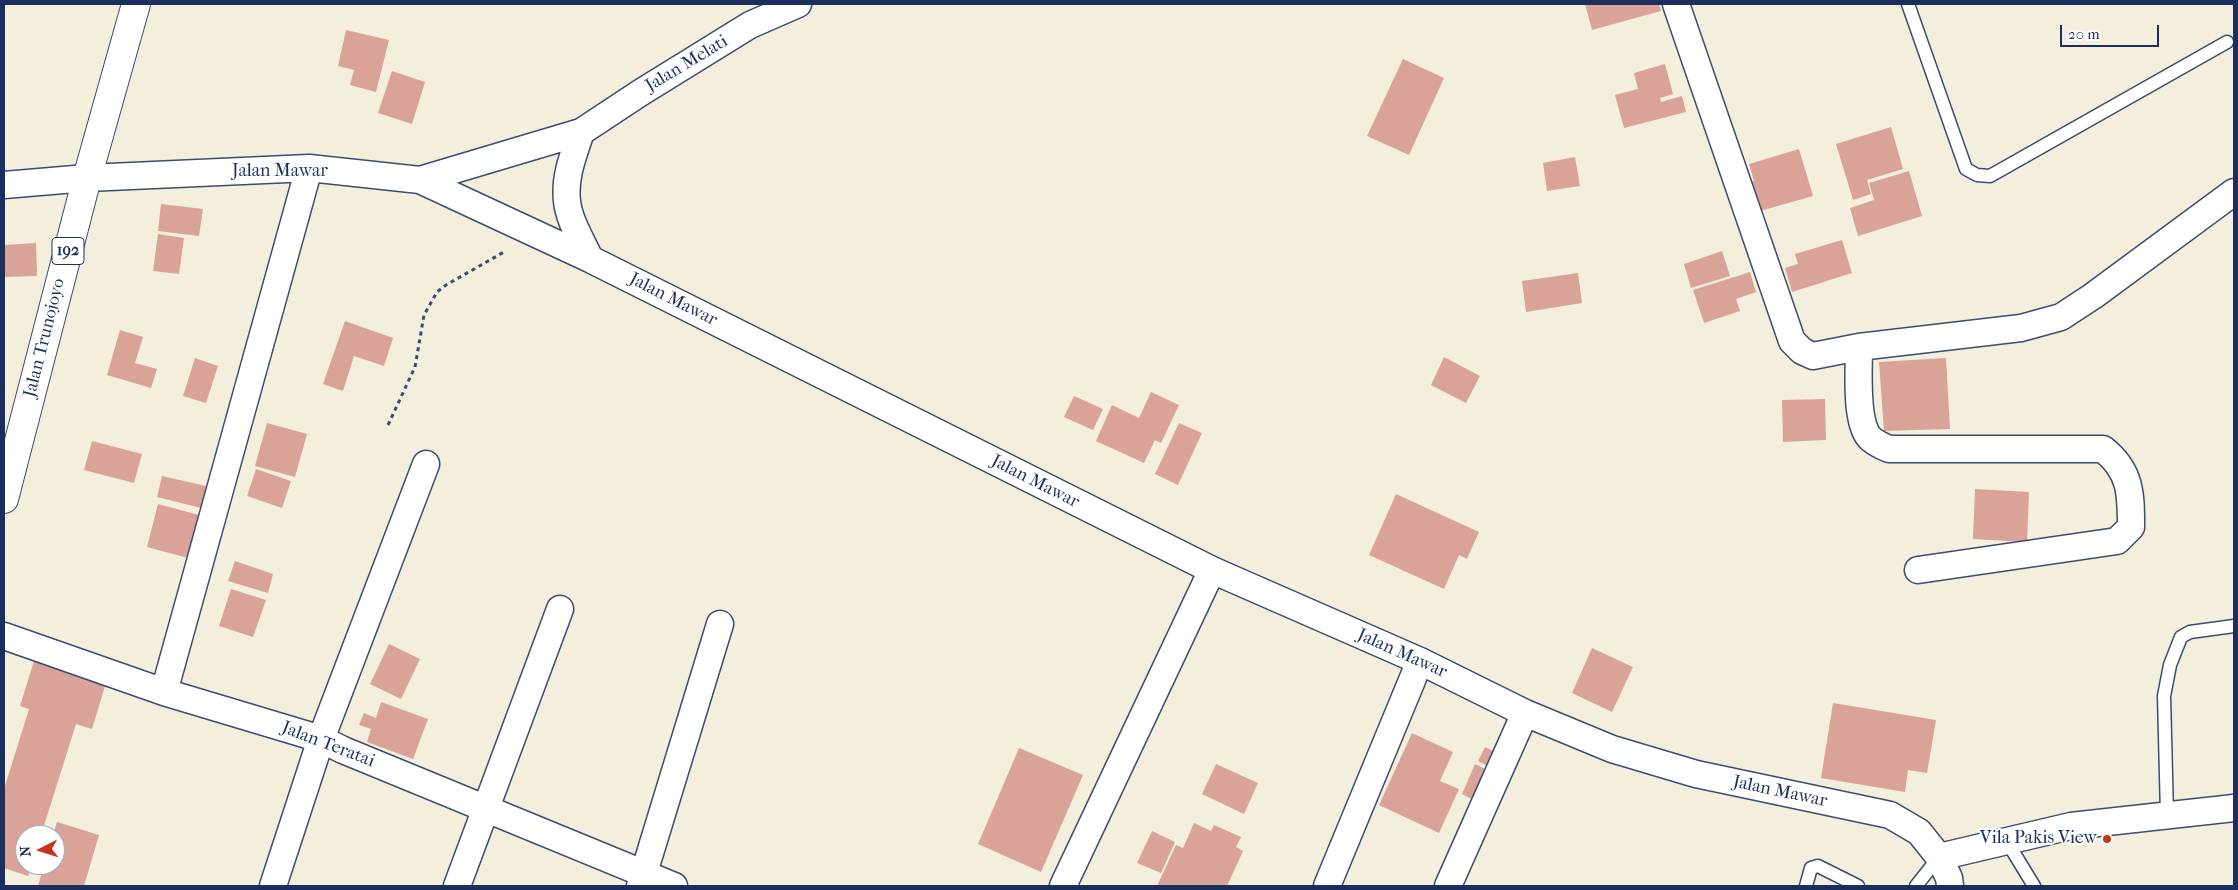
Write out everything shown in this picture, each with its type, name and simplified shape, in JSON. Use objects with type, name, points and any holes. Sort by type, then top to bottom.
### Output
[{"type":"main road","name":"Jalan Trunojoyo","points":[[4,499],[87,178],[136,4]]},
{"type":"street","name":"Jalan Melati","points":[[420,180],[581,132],[752,14],[798,4]]},
{"type":"street","points":[[1676,4],[1792,341],[1802,351],[1813,356],[1858,347],[2021,328],[2060,317],[2093,296],[2234,192]]},
{"type":"street","points":[[581,132],[568,175],[567,201],[571,217],[590,259]]},
{"type":"street","name":"Jalan Mawar","points":[[4,185],[87,178],[309,168],[420,180],[590,259],[1212,570],[1420,661],[1525,713],[1612,749],[1696,774],[1890,815],[1920,832],[1938,857],[1950,886]]},
{"type":"street","points":[[164,692],[309,168]]},
{"type":"street","points":[[1858,347],[1861,420],[1868,436],[1877,444],[1889,449],[2103,449],[2116,459],[2126,476],[2131,500],[2131,528],[2117,541],[1918,570]]},
{"type":"street","points":[[272,886],[321,739],[426,464]]},
{"type":"street","points":[[1063,886],[1212,570]]},
{"type":"street","points":[[457,886],[484,808],[560,609]]},
{"type":"street","points":[[643,880],[720,624]]},
{"type":"street","name":"Jalan Teratai","points":[[4,636],[164,692],[321,739],[484,808],[643,880],[674,886]]},
{"type":"street","points":[[1327,886],[1420,661]]},
{"type":"street","points":[[1448,886],[1525,713]]},
{"type":"street","points":[[1938,857],[2071,826],[2234,808]]},
{"type":"lane","points":[[1908,4],[1966,169],[1977,175],[1990,176],[2227,42]]},
{"type":"lane","points":[[2167,815],[2164,696],[2170,665],[2181,637],[2197,630],[2234,626]]},
{"type":"lane","points":[[2006,840],[2034,886]]},
{"type":"lane","points":[[1916,886],[1938,857]]},
{"type":"lane","points":[[1806,886],[1811,868],[1818,866],[1858,886]]},
{"type":"path","points":[[388,425],[415,368],[424,315],[436,292],[505,251],[525,229]]},
{"type":"building","points":[[1585,4],[1659,4],[1661,11],[1592,30]]},
{"type":"building","points":[[346,30],[389,40],[376,92],[350,85],[354,70],[338,66]]},
{"type":"building","points":[[1403,59],[1444,78],[1409,155],[1367,136]]},
{"type":"building","points":[[1665,64],[1673,94],[1660,98],[1661,102],[1682,96],[1686,112],[1624,128],[1615,95],[1638,89],[1634,73]]},
{"type":"building","points":[[392,71],[425,82],[412,124],[378,113]]},
{"type":"building","points":[[1891,127],[1903,169],[1867,180],[1871,194],[1853,200],[1836,144]]},
{"type":"building","points":[[1799,149],[1813,196],[1753,213],[1745,183],[1754,181],[1749,164]]},
{"type":"building","points":[[1575,157],[1580,186],[1547,191],[1543,163]]},
{"type":"building","points":[[1909,171],[1922,216],[1858,236],[1850,208],[1874,200],[1869,183]]},
{"type":"building","points":[[161,204],[203,209],[199,236],[158,231]]},
{"type":"building","points":[[158,234],[184,238],[179,274],[153,271]]},
{"type":"building","points":[[1842,240],[1852,273],[1792,292],[1785,268],[1798,264],[1795,254]]},
{"type":"building","points":[[36,243],[37,276],[4,277],[4,245]]},
{"type":"building","points":[[1722,251],[1730,276],[1691,288],[1684,264]]},
{"type":"building","points":[[1750,272],[1756,292],[1736,299],[1740,311],[1704,323],[1693,290]]},
{"type":"building","points":[[1578,273],[1582,303],[1526,312],[1522,281]]},
{"type":"building","points":[[345,321],[393,338],[384,366],[354,356],[343,391],[323,384]]},
{"type":"building","points":[[120,330],[143,337],[135,363],[157,369],[151,388],[107,375]]},
{"type":"building","points":[[1444,357],[1480,376],[1466,403],[1431,385]]},
{"type":"building","points":[[195,358],[218,366],[206,403],[183,396]]},
{"type":"building","points":[[1946,358],[1950,429],[1884,431],[1879,362]]},
{"type":"building","points":[[1151,392],[1179,405],[1161,443],[1155,440],[1144,463],[1096,441],[1112,405],[1139,418]]},
{"type":"building","points":[[1074,396],[1103,409],[1093,430],[1064,417]]},
{"type":"building","points":[[1825,399],[1826,440],[1783,442],[1782,400]]},
{"type":"building","points":[[267,423],[307,434],[295,477],[255,466]]},
{"type":"building","points":[[1179,423],[1202,433],[1178,485],[1155,474]]},
{"type":"building","points":[[92,441],[142,454],[134,483],[84,470]]},
{"type":"building","points":[[256,469],[291,481],[282,508],[247,496]]},
{"type":"building","points":[[162,476],[206,486],[201,508],[157,497]]},
{"type":"building","points":[[1975,489],[2029,492],[2027,542],[1973,539]]},
{"type":"building","points":[[1396,494],[1479,532],[1467,559],[1459,555],[1444,589],[1369,555]]},
{"type":"building","points":[[158,504],[199,515],[188,558],[147,547]]},
{"type":"building","points":[[235,561],[273,574],[268,593],[228,581]]},
{"type":"building","points":[[231,589],[266,600],[253,637],[219,626]]},
{"type":"building","points":[[389,644],[420,659],[401,699],[370,684]]},
{"type":"building","points":[[1592,648],[1633,667],[1612,712],[1572,693]]},
{"type":"building","points":[[34,661],[106,683],[92,729],[76,724],[44,825],[15,825],[15,872],[4,868],[4,789],[29,709],[20,706]]},
{"type":"building","points":[[381,702],[428,719],[413,759],[367,742],[371,729],[359,725],[364,713],[376,718]]},
{"type":"building","points":[[1833,703],[1936,720],[1927,773],[1908,770],[1905,792],[1821,778]]},
{"type":"building","points":[[1412,733],[1453,752],[1440,781],[1459,789],[1439,833],[1379,805]]},
{"type":"building","points":[[1485,747],[1502,755],[1495,770],[1478,761]]},
{"type":"building","points":[[1019,748],[1083,775],[1041,872],[978,844]]},
{"type":"building","points":[[1216,764],[1258,783],[1244,814],[1202,794]]},
{"type":"building","points":[[1475,764],[1495,774],[1481,804],[1462,794]]},
{"type":"building","points":[[57,822],[99,835],[84,886],[38,886],[41,875],[65,875],[65,825],[56,825]]},
{"type":"building","points":[[1194,823],[1211,831],[1214,825],[1241,837],[1236,847],[1243,851],[1227,886],[1157,886],[1176,845],[1183,848]]},
{"type":"building","points":[[1152,831],[1175,842],[1161,873],[1137,863]]},
{"type":"place","name":"Vila Pakis View","points":[[2107,839]]}]
